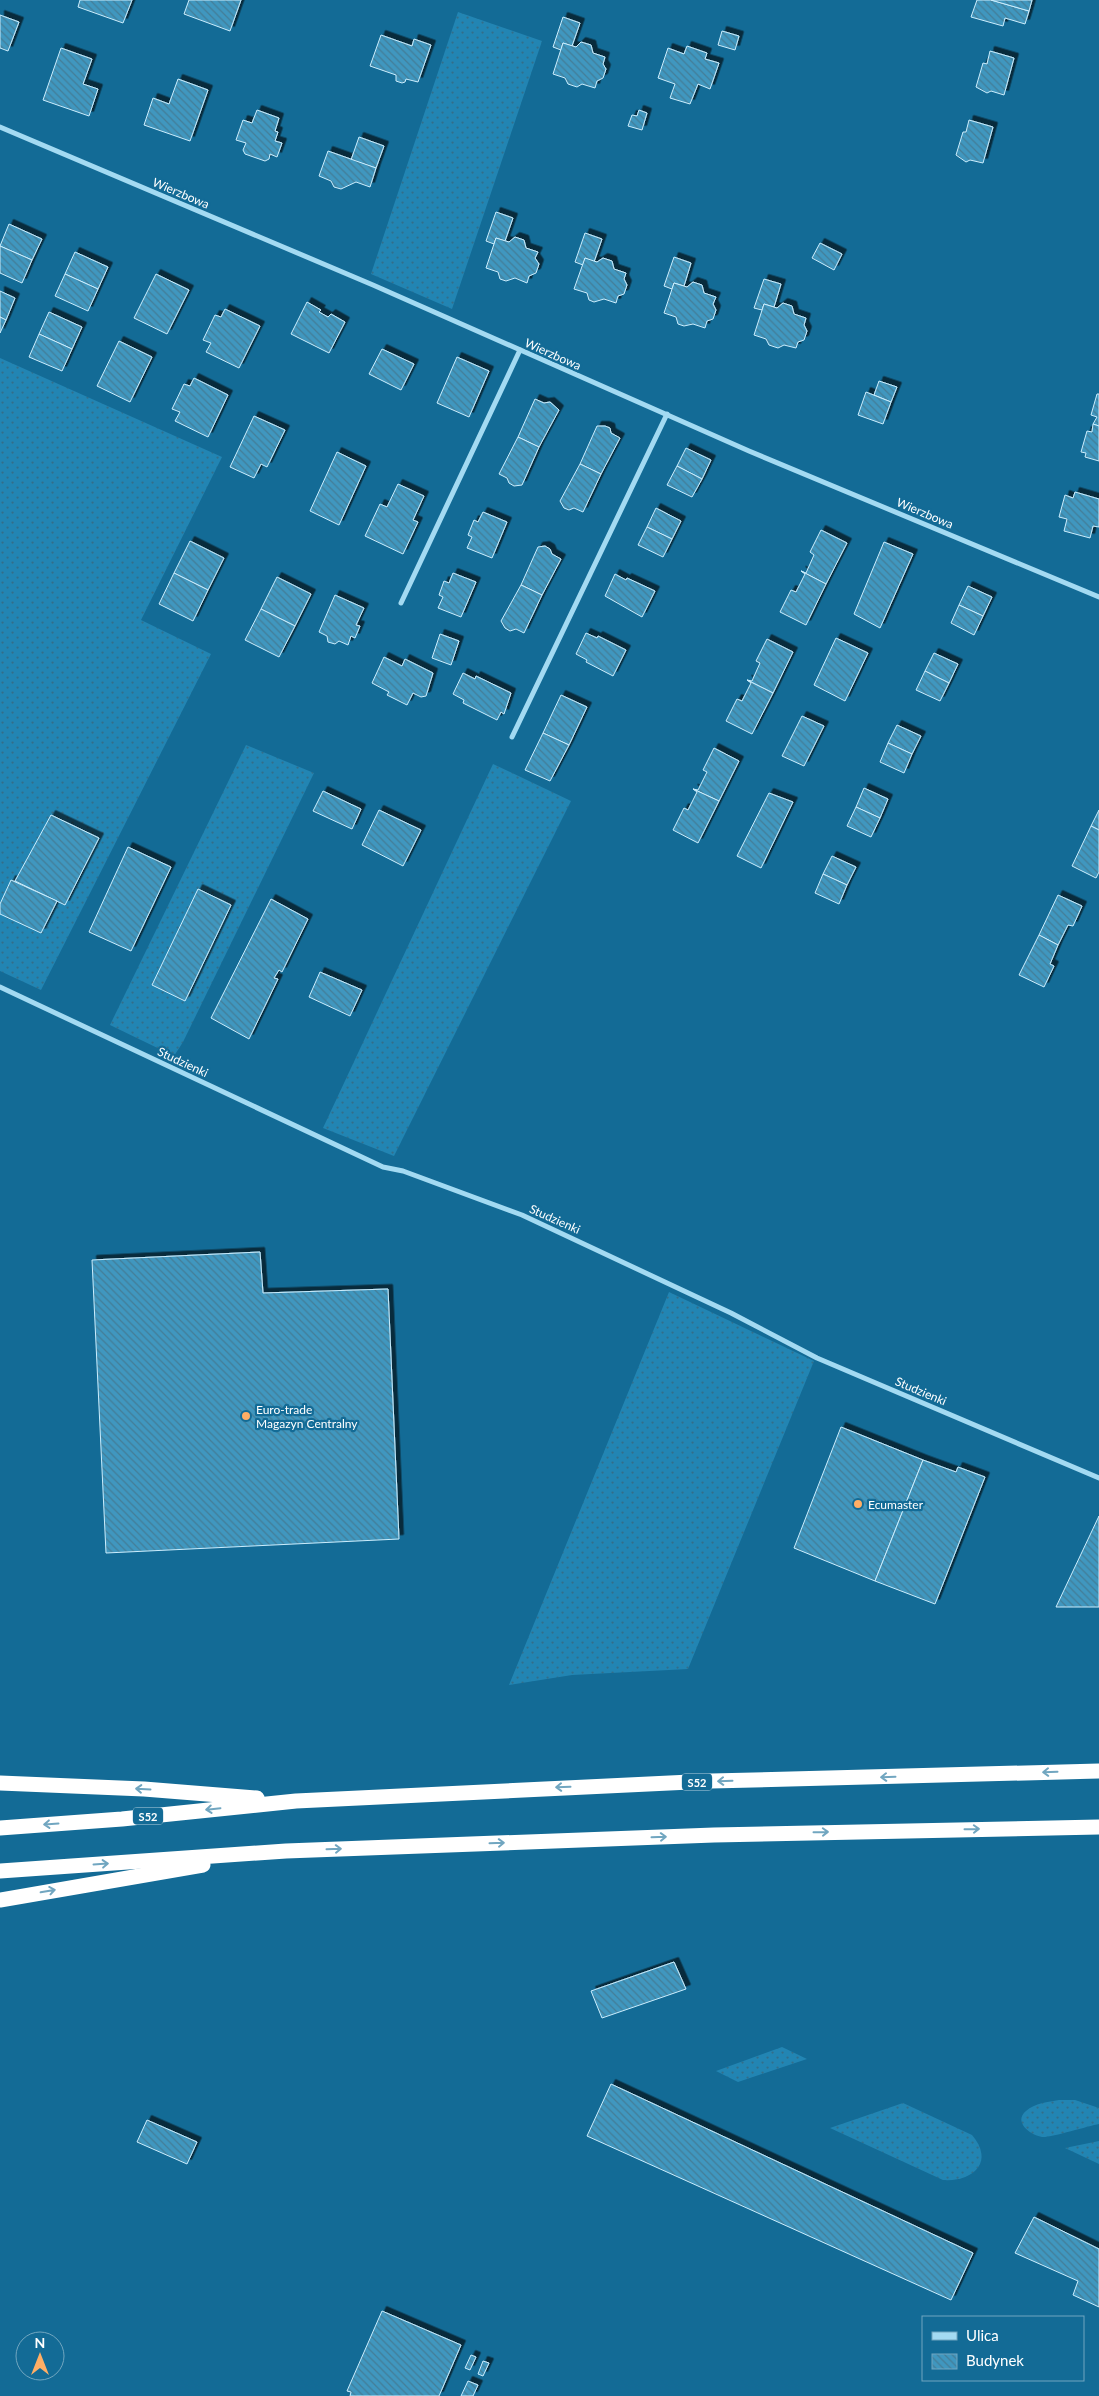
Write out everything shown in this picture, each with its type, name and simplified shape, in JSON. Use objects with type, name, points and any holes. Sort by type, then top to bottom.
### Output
[{"type":"highway","name":"S52","points":[[0,1828],[122,1819],[296,1801],[711,1781],[1099,1771]]},
{"type":"highway","points":[[0,1783],[144,1789],[296,1801]]},
{"type":"highway","points":[[0,1870],[286,1851],[714,1835],[1099,1827]]},
{"type":"highway","points":[[0,1900],[286,1851]]},
{"type":"street","name":"Wierzbowa","points":[[0,127],[364,281],[749,451],[1099,597]]},
{"type":"street","points":[[401,603],[520,350]]},
{"type":"street","points":[[512,737],[667,414]]},
{"type":"street","name":"Studzienki","points":[[0,987],[383,1167],[403,1171],[522,1215],[731,1313],[818,1358],[1099,1478]]},
{"type":"shaded area","points":[[458,12],[542,41],[452,309],[371,274]]},
{"type":"shaded area","points":[[0,358],[222,457],[141,620],[211,654],[41,990],[0,971]]},
{"type":"shaded area","points":[[246,745],[314,773],[183,1042],[174,1056],[110,1025]]},
{"type":"shaded area","points":[[493,764],[571,801],[394,1156],[323,1128]]},
{"type":"shaded area","points":[[669,1292],[814,1361],[688,1669],[572,1675],[509,1685]]},
{"type":"shaded area","points":[[782,2047],[807,2059],[738,2082],[716,2071]]},
{"type":"shaded area","points":[[1075,2100],[1099,2108],[1099,2124],[1042,2137],[1028,2131],[1022,2124],[1022,2115],[1030,2108],[1046,2102]]},
{"type":"shaded area","points":[[903,2103],[972,2135],[979,2145],[981,2154],[981,2162],[977,2168],[963,2178],[943,2180],[830,2128]]},
{"type":"shaded area","points":[[1099,2141],[1099,2164],[1065,2148]]},
{"type":"building","points":[[80,0],[132,0],[123,23],[78,7]]},
{"type":"building","points":[[189,0],[241,0],[230,31],[184,14]]},
{"type":"building","points":[[977,0],[991,0],[1029,11],[1025,24],[1005,18],[1003,26],[971,17]]},
{"type":"building","points":[[991,0],[1032,0],[1029,11]]},
{"type":"building","points":[[0,15],[19,22],[8,51],[0,48]]},
{"type":"building","points":[[563,17],[580,23],[572,46],[563,43],[561,50],[553,47]]},
{"type":"building","points":[[722,31],[739,36],[735,50],[718,45]]},
{"type":"building","points":[[381,35],[412,46],[414,39],[431,45],[418,82],[406,79],[402,83],[396,81],[396,75],[370,66]]},
{"type":"building","points":[[581,42],[591,45],[593,53],[605,57],[603,64],[606,69],[603,78],[597,81],[595,88],[582,84],[577,87],[568,84],[565,78],[553,74],[563,43],[576,47]]},
{"type":"building","points":[[687,46],[707,53],[705,59],[719,63],[710,89],[698,84],[690,104],[670,98],[675,84],[658,78],[668,48],[684,54]]},
{"type":"building","points":[[61,48],[92,59],[83,84],[98,89],[89,116],[43,100]]},
{"type":"building","points":[[990,51],[1014,58],[1004,95],[991,91],[987,93],[976,87],[983,63],[987,64]]},
{"type":"building","points":[[178,79],[208,90],[190,141],[144,125],[153,98],[169,104]]},
{"type":"building","points":[[257,110],[279,118],[275,131],[278,132],[275,141],[282,143],[277,157],[270,154],[269,159],[265,161],[245,154],[243,150],[246,143],[236,140],[243,120],[252,123]]},
{"type":"building","points":[[639,110],[647,113],[642,130],[628,126],[632,115],[637,116]]},
{"type":"building","points":[[969,120],[993,127],[983,163],[970,160],[966,162],[956,155]]},
{"type":"building","points":[[359,137],[384,146],[376,168],[351,160]]},
{"type":"building","points":[[328,151],[376,168],[370,187],[356,182],[341,189],[334,187],[331,181],[319,176]]},
{"type":"building","points":[[496,212],[513,218],[505,241],[496,238],[494,244],[486,241]]},
{"type":"building","points":[[9,224],[42,239],[32,260],[0,246]]},
{"type":"building","points":[[585,233],[602,239],[594,262],[585,258],[583,265],[575,262]]},
{"type":"building","points":[[515,237],[524,240],[526,248],[538,252],[535,258],[539,264],[536,273],[529,276],[527,283],[515,278],[506,281],[500,279],[498,272],[486,268],[496,238],[509,242]]},
{"type":"building","points":[[820,243],[842,254],[834,270],[812,258]]},
{"type":"building","points":[[0,246],[32,260],[22,283],[0,273]]},
{"type":"building","points":[[75,252],[108,267],[98,289],[65,274]]},
{"type":"building","points":[[674,257],[691,263],[684,286],[674,283],[672,289],[664,286]]},
{"type":"building","points":[[585,258],[597,262],[603,258],[612,261],[614,269],[626,273],[624,279],[627,285],[624,294],[618,296],[616,303],[604,299],[594,302],[589,300],[587,293],[574,289]]},
{"type":"building","points":[[65,274],[98,289],[88,311],[55,296]]},
{"type":"building","points":[[156,274],[189,290],[167,334],[134,318]]},
{"type":"building","points":[[764,279],[781,284],[774,307],[764,304],[762,310],[754,308]]},
{"type":"building","points":[[693,282],[702,285],[704,293],[716,297],[713,304],[716,310],[713,319],[707,321],[705,328],[693,324],[684,326],[678,324],[676,317],[664,313],[674,283],[687,287]]},
{"type":"building","points":[[0,291],[15,298],[6,320],[0,317]]},
{"type":"building","points":[[307,302],[321,310],[319,312],[328,317],[331,314],[345,322],[329,353],[291,334]]},
{"type":"building","points":[[783,303],[792,306],[794,314],[806,318],[804,325],[807,331],[804,340],[798,342],[796,348],[784,345],[778,348],[769,345],[766,339],[754,335],[764,304],[777,308]]},
{"type":"building","points":[[225,309],[260,326],[239,368],[206,352],[211,343],[203,340],[215,315],[221,317]]},
{"type":"building","points":[[49,312],[82,327],[72,349],[39,334]]},
{"type":"building","points":[[0,317],[6,320],[0,333]]},
{"type":"building","points":[[39,334],[72,349],[62,371],[29,357]]},
{"type":"building","points":[[119,341],[152,357],[130,402],[97,386]]},
{"type":"building","points":[[382,349],[414,364],[401,390],[369,374]]},
{"type":"building","points":[[457,357],[489,371],[469,417],[437,403]]},
{"type":"building","points":[[194,378],[228,395],[208,437],[175,421],[180,412],[172,409],[184,384],[190,386]]},
{"type":"building","points":[[879,381],[897,387],[891,402],[874,395]]},
{"type":"building","points":[[866,392],[891,402],[883,424],[858,415]]},
{"type":"building","points":[[1097,394],[1099,394],[1099,426],[1093,424],[1097,417],[1091,415]]},
{"type":"building","points":[[535,399],[544,403],[550,402],[559,410],[539,447],[518,437]]},
{"type":"building","points":[[254,416],[285,430],[267,467],[261,464],[254,478],[230,467]]},
{"type":"building","points":[[1093,424],[1099,426],[1099,461],[1085,457],[1086,453],[1081,452],[1087,431],[1092,432]]},
{"type":"building","points":[[597,426],[610,428],[611,433],[620,438],[601,474],[580,464]]},
{"type":"building","points":[[518,437],[539,447],[522,485],[514,486],[509,483],[507,478],[499,474]]},
{"type":"building","points":[[686,448],[711,460],[702,479],[677,466]]},
{"type":"building","points":[[337,452],[366,466],[339,525],[310,511]]},
{"type":"building","points":[[580,464],[601,474],[583,512],[574,508],[569,510],[564,508],[560,501]]},
{"type":"building","points":[[677,466],[702,479],[692,497],[667,485]]},
{"type":"building","points":[[398,484],[424,496],[413,520],[418,522],[403,554],[365,536],[380,504],[387,507]]},
{"type":"building","points":[[1075,492],[1099,499],[1099,527],[1093,526],[1090,538],[1064,531],[1067,519],[1059,517],[1065,495],[1073,498]]},
{"type":"building","points":[[656,508],[681,521],[672,539],[647,527]]},
{"type":"building","points":[[483,512],[507,522],[492,558],[467,548],[472,537],[468,535],[474,520],[478,522]]},
{"type":"building","points":[[647,527],[672,539],[663,557],[638,545]]},
{"type":"building","points":[[821,530],[847,543],[826,584],[801,571],[806,573],[814,555],[810,552]]},
{"type":"building","points":[[190,541],[224,558],[208,590],[174,573]]},
{"type":"building","points":[[884,542],[913,554],[880,628],[854,614]]},
{"type":"building","points":[[545,546],[550,549],[552,554],[561,559],[542,595],[521,585],[538,547]]},
{"type":"building","points":[[801,571],[826,584],[806,625],[780,612],[791,590],[796,592],[805,574]]},
{"type":"building","points":[[174,573],[208,590],[193,621],[159,604]]},
{"type":"building","points":[[453,573],[476,582],[461,617],[438,608],[443,597],[439,595],[444,581],[449,583]]},
{"type":"building","points":[[615,574],[655,591],[642,617],[605,596]]},
{"type":"building","points":[[277,577],[311,594],[295,626],[261,609]]},
{"type":"building","points":[[521,585],[542,595],[524,633],[516,629],[510,631],[505,628],[501,621]]},
{"type":"building","points":[[968,586],[992,597],[983,616],[959,605]]},
{"type":"building","points":[[335,595],[364,608],[356,625],[360,626],[355,638],[351,636],[348,645],[339,641],[335,644],[328,642],[327,636],[319,632]]},
{"type":"building","points":[[959,605],[983,616],[974,635],[951,623]]},
{"type":"building","points":[[261,609],[295,626],[279,657],[245,640]]},
{"type":"building","points":[[586,633],[597,638],[598,636],[626,650],[613,676],[586,662],[587,660],[576,654]]},
{"type":"building","points":[[440,634],[459,641],[451,665],[432,658]]},
{"type":"building","points":[[836,638],[868,653],[845,701],[814,685]]},
{"type":"building","points":[[767,639],[793,652],[773,693],[747,680],[752,681],[760,663],[756,661]]},
{"type":"building","points":[[934,653],[958,664],[949,683],[925,671]]},
{"type":"building","points":[[384,657],[402,666],[405,659],[433,673],[426,696],[421,697],[413,693],[407,705],[387,695],[389,692],[372,683]]},
{"type":"building","points":[[925,671],[949,683],[940,701],[916,690]]},
{"type":"building","points":[[463,673],[475,679],[476,676],[511,693],[504,714],[501,712],[497,720],[463,703],[464,700],[453,694]]},
{"type":"building","points":[[747,680],[773,693],[752,734],[726,721],[737,699],[742,701],[751,683]]},
{"type":"building","points":[[561,695],[587,707],[569,745],[543,733]]},
{"type":"building","points":[[802,716],[824,726],[804,766],[782,756]]},
{"type":"building","points":[[897,725],[921,736],[912,754],[888,743]]},
{"type":"building","points":[[543,733],[569,745],[550,781],[525,770]]},
{"type":"building","points":[[888,743],[912,754],[904,773],[880,762]]},
{"type":"building","points":[[714,748],[739,761],[719,801],[693,789],[698,790],[707,772],[703,770]]},
{"type":"building","points":[[864,788],[888,799],[880,818],[856,807]]},
{"type":"building","points":[[693,789],[719,801],[698,843],[673,830],[684,808],[688,810],[697,792]]},
{"type":"building","points":[[323,791],[361,809],[352,829],[313,811]]},
{"type":"building","points":[[769,793],[793,802],[761,868],[737,856]]},
{"type":"building","points":[[856,807],[880,818],[871,837],[847,826]]},
{"type":"building","points":[[379,810],[421,830],[403,866],[362,845]]},
{"type":"building","points":[[1099,810],[1099,830],[1091,826]]},
{"type":"building","points":[[51,815],[99,838],[65,905],[15,881]]},
{"type":"building","points":[[1091,826],[1099,830],[1099,872],[1096,878],[1072,866]]},
{"type":"building","points":[[128,847],[171,867],[131,951],[89,932]]},
{"type":"building","points":[[832,856],[856,867],[847,885],[823,874]]},
{"type":"building","points":[[823,874],[847,885],[839,904],[815,893]]},
{"type":"building","points":[[11,880],[57,901],[41,933],[0,914],[0,904]]},
{"type":"building","points":[[198,889],[231,905],[185,1001],[152,985]]},
{"type":"building","points":[[1058,895],[1082,906],[1073,926],[1068,925],[1058,945],[1039,935]]},
{"type":"building","points":[[271,899],[308,919],[282,972],[279,970],[274,978],[278,979],[249,1039],[211,1018]]},
{"type":"building","points":[[1039,935],[1058,945],[1050,964],[1054,966],[1044,987],[1019,975]]},
{"type":"building","points":[[320,972],[362,990],[350,1016],[309,997]]},
{"type":"building","name":"Euro-trade Magazyn Centralny","points":[[260,1252],[263,1293],[388,1289],[399,1539],[106,1553],[92,1260]]},
{"type":"building","name":"Ecumaster","points":[[841,1427],[923,1460],[875,1581],[794,1548]]},
{"type":"building","points":[[923,1460],[956,1472],[958,1467],[985,1477],[935,1604],[875,1581]]},
{"type":"building","points":[[1099,1516],[1099,1607],[1056,1607]]},
{"type":"building","points":[[674,1962],[686,1989],[602,2018],[591,1991]]},
{"type":"building","points":[[611,2084],[973,2253],[951,2300],[587,2136]]},
{"type":"building","points":[[147,2120],[197,2142],[187,2164],[137,2142]]},
{"type":"building","points":[[1034,2217],[1099,2249],[1099,2307],[1073,2295],[1078,2281],[1015,2253]]},
{"type":"building","points":[[382,2311],[461,2345],[439,2396],[350,2396],[351,2392],[347,2391]]},
{"type":"building","points":[[471,2355],[476,2357],[470,2370],[465,2368]]},
{"type":"building","points":[[483,2361],[489,2363],[483,2376],[478,2374]]},
{"type":"building","points":[[468,2381],[478,2385],[473,2396],[461,2396]]},
{"type":"place","name":"Euro-trade Magazyn Centralny","points":[[246,1416]]},
{"type":"place","name":"Ecumaster","points":[[858,1504]]}]
